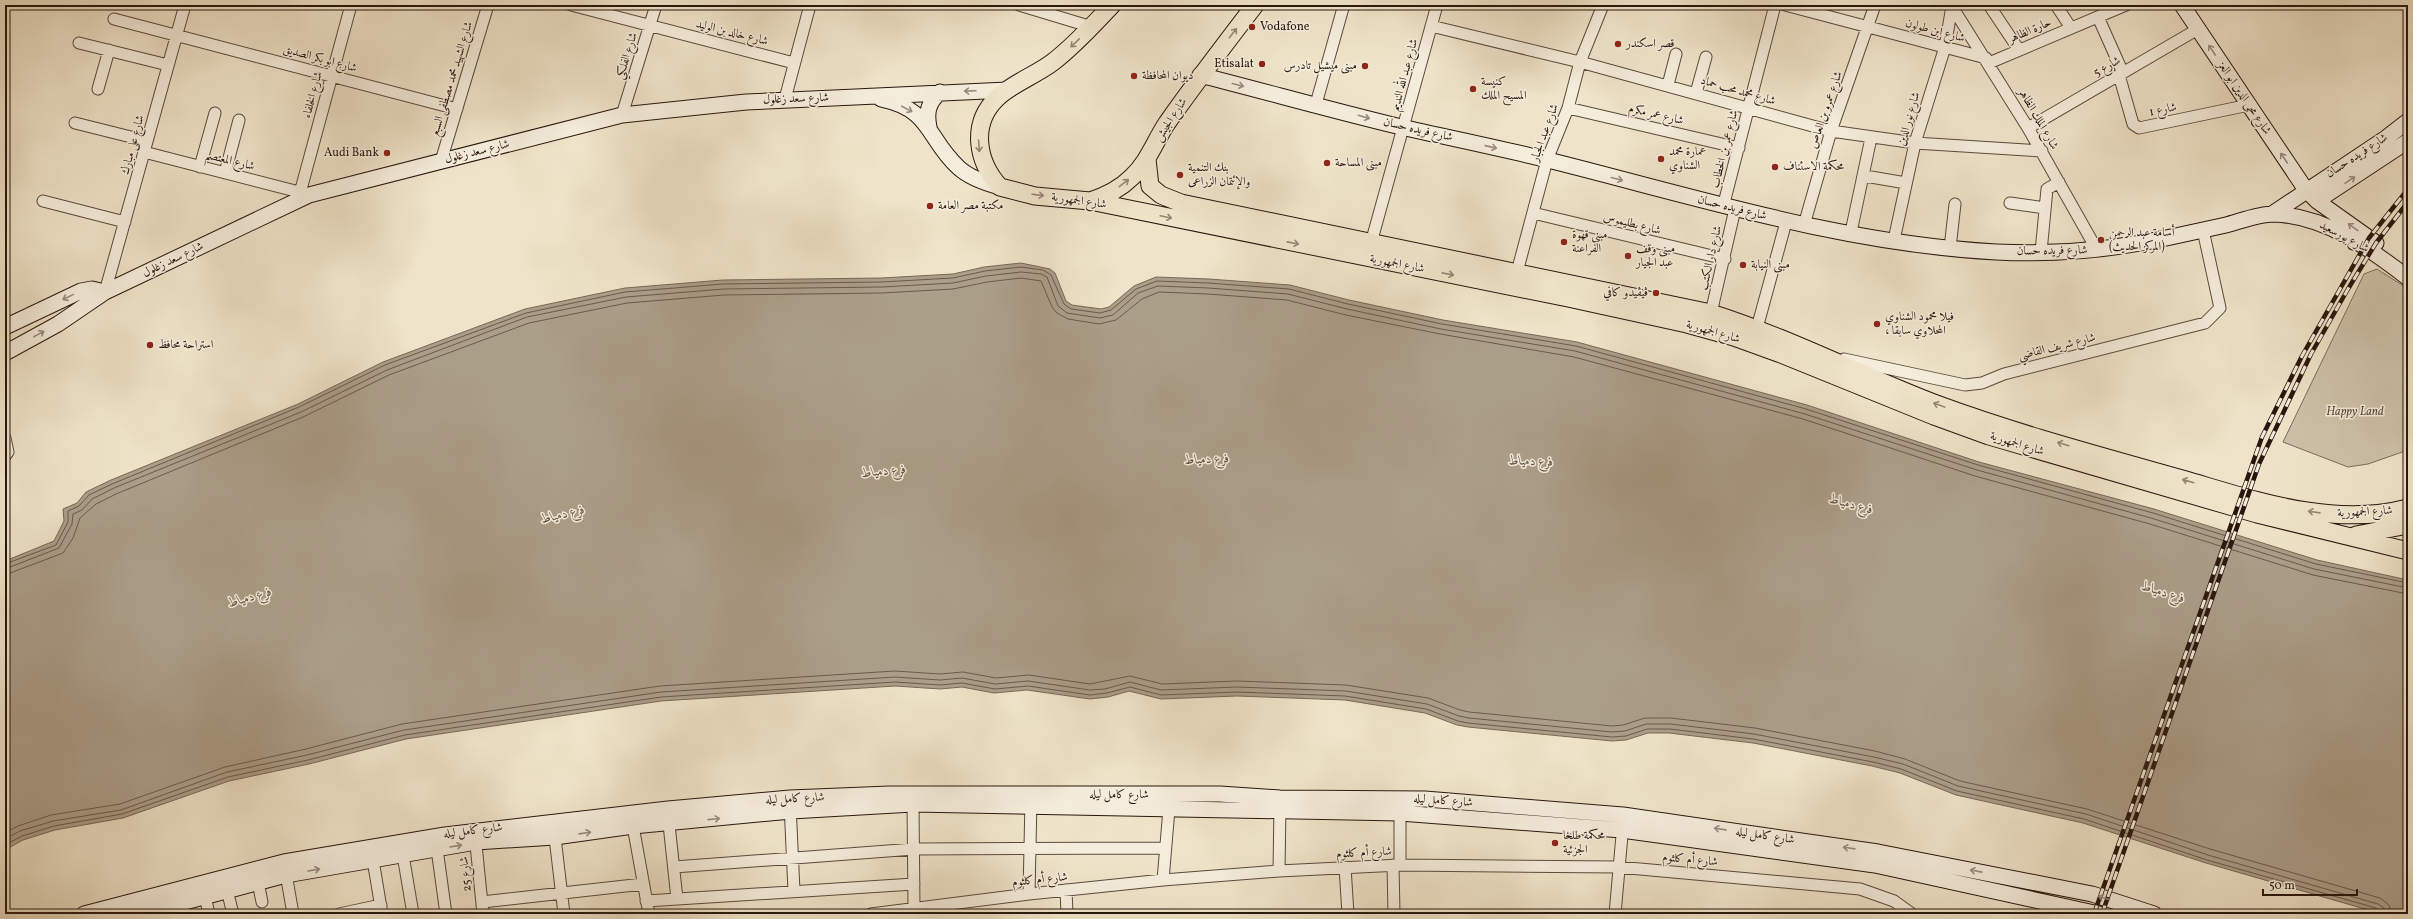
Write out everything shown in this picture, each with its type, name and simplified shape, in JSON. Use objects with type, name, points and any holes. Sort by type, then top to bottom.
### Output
[{"type":"main road","points":[[1000,187],[983,164],[979,136],[982,122],[988,109],[997,98],[1008,90],[1039,73],[1067,51],[1112,5]]},
{"type":"main road","name":"شارع الجيش","points":[[1090,201],[1116,190],[1132,177],[1147,159],[1161,132],[1200,75],[1255,5]]},
{"type":"main road","name":"شارع الجمهورية","points":[[1147,159],[1150,186],[1161,195],[1181,203],[1711,313],[1757,328],[1895,388],[1993,424],[2260,501],[2343,516],[2388,512],[2408,508]]},
{"type":"main road","name":"شارع الجمهورية","points":[[1000,187],[1035,196],[1090,201],[1568,298],[1687,324],[1734,337],[1774,351],[1934,416],[1990,436],[2249,512],[2350,536],[2408,525]]},
{"type":"main road","points":[[2350,536],[2408,551]]},
{"type":"street","name":"شارع على مبارك","points":[[105,292],[185,5]]},
{"type":"street","name":"شارع الخلفاء","points":[[305,194],[332,75],[351,5]]},
{"type":"street","name":"شارع الشهيد محمد مصطفى السبع","points":[[441,161],[488,5]]},
{"type":"street","name":"شارع خالد بن الوليد","points":[[571,5],[794,63]]},
{"type":"street","name":"شارع الفلكي","points":[[622,115],[656,5]]},
{"type":"street","points":[[785,99],[810,5]]},
{"type":"street","points":[[1019,5],[1092,27]]},
{"type":"street","name":"شارع عبد الله النديم","points":[[1371,243],[1437,5]]},
{"type":"street","name":"شارع عبد الجبار","points":[[1517,272],[1547,160],[1568,108],[1580,62],[1603,5]]},
{"type":"street","name":"شارع عمر بن الخطاب","points":[[1729,208],[1739,148],[1775,5]]},
{"type":"street","name":"شارع ابن طولون","points":[[1785,5],[1945,47],[1988,60]]},
{"type":"street","name":"شارع عمرو بن العاص","points":[[1804,225],[1831,132],[1876,5]]},
{"type":"street","name":"شارع نور الدين","points":[[1894,240],[1915,143],[1945,47],[1952,5]]},
{"type":"street","name":"شارع الملك الظاهر","points":[[1952,5],[1988,60],[2042,151],[2097,250]]},
{"type":"street","points":[[1989,5],[2019,50]]},
{"type":"street","points":[[2056,5],[2071,28]]},
{"type":"street","name":"حارة الظاهر","points":[[1988,60],[2019,50],[2098,17],[2110,8],[2126,5]]},
{"type":"street","name":"شارع محى الدين ابو العز","points":[[2182,5],[2306,190]]},
{"type":"street","points":[[1316,104],[1343,8]]},
{"type":"street","name":"شارع 1","points":[[2098,17],[2121,74],[2133,124],[2139,128],[2249,106]]},
{"type":"street","name":"شارع ابو بكر الصديق","points":[[114,19],[177,34],[457,108]]},
{"type":"street","name":"شارع محمد محب حماد","points":[[1431,26],[1668,85],[1831,132],[1915,143],[2042,151]]},
{"type":"street","name":"شارع 5","points":[[2028,128],[2198,29]]},
{"type":"street","points":[[79,43],[168,65]]},
{"type":"street","points":[[98,89],[109,50]]},
{"type":"street","points":[[1668,85],[1676,54]]},
{"type":"street","points":[[1696,93],[1706,57]]},
{"type":"street","name":"شارع فريده حسان","points":[[1200,75],[1404,127],[1547,160],[1786,222],[1950,248],[2042,252],[2097,250],[2204,230],[2272,214],[2386,138],[2408,121]]},
{"type":"street","name":"شارع سعد زغلول","points":[[5,353],[58,324],[105,292],[305,194],[622,115],[785,99],[871,97],[940,92],[1008,90]]},
{"type":"street","points":[[929,127],[928,108],[933,99],[940,92]]},
{"type":"street","name":"شارع سعد زغلول","points":[[871,97],[895,102],[912,111],[929,127],[944,152],[959,168],[978,180],[1000,187]]},
{"type":"street","name":"شارع عمر مكرم","points":[[1568,108],[1739,148]]},
{"type":"street","points":[[200,167],[215,113]]},
{"type":"street","points":[[225,173],[239,120]]},
{"type":"street","name":"شارع المعتصم","points":[[75,123],[200,167],[305,194]]},
{"type":"street","points":[[1851,232],[1865,176],[1871,138]]},
{"type":"street","name":"شارع فريده حسان","points":[[2317,201],[2408,141]]},
{"type":"street","points":[[1865,176],[1906,183]]},
{"type":"street","points":[[2042,252],[2047,190],[2059,182]]},
{"type":"street","name":"شارع بورسعيد","points":[[2306,190],[2317,201],[2408,265]]},
{"type":"street","points":[[43,201],[125,222]]},
{"type":"street","points":[[2010,203],[2045,208]]},
{"type":"street","points":[[1950,248],[1955,204]]},
{"type":"street","name":"شارع دار الكتب","points":[[1711,313],[1725,259],[1729,208]]},
{"type":"street","name":"شارع بطليموس","points":[[1533,213],[1725,259]]},
{"type":"street","name":"شارع بورسعيد","points":[[2272,214],[2304,218],[2326,226],[2364,246],[2408,278]]},
{"type":"street","points":[[1757,328],[1786,222]]},
{"type":"street","name":"شارع شريف القاضي","points":[[1816,353],[1965,385],[1982,383],[2004,374],[2205,323],[2220,308],[2204,230]]},
{"type":"street","points":[[5,327],[81,291],[92,289],[105,292]]},
{"type":"street","points":[[5,438],[8,452],[5,456]]},
{"type":"street","name":"شارع كامل ليله","points":[[84,914],[285,868],[476,836],[889,794],[1031,800],[1169,809],[1425,799],[1878,852],[2092,894],[2154,914]]},
{"type":"street","name":"شارع كامل ليله","points":[[790,804],[913,804],[1220,794],[1280,804],[1400,813],[1623,822],[1875,865],[2099,914]]},
{"type":"street","points":[[1029,894],[1031,800]]},
{"type":"street","points":[[790,804],[794,892]]},
{"type":"street","points":[[913,804],[914,908]]},
{"type":"street","points":[[1279,871],[1280,804]]},
{"type":"street","points":[[1162,880],[1169,809]]},
{"type":"street","points":[[1394,914],[1400,813]]},
{"type":"street","points":[[668,816],[677,899]]},
{"type":"street","name":"شارع كامل ليله","points":[[554,829],[633,826],[668,816]]},
{"type":"street","points":[[1615,914],[1623,822]]},
{"type":"street","points":[[633,826],[649,914]]},
{"type":"street","points":[[554,829],[564,914]]},
{"type":"street","name":"شارع كامل ليله","points":[[140,914],[178,909],[205,896],[258,882],[285,868],[373,860],[403,855],[437,849],[476,836]]},
{"type":"street","name":"شارع 25","points":[[476,836],[483,914]]},
{"type":"street","points":[[674,867],[914,849],[1165,848]]},
{"type":"street","points":[[437,849],[446,914]]},
{"type":"street","points":[[403,855],[413,914]]},
{"type":"street","points":[[340,914],[382,910],[373,860]]},
{"type":"street","name":"شارع أم كلثوم","points":[[871,914],[1029,894],[1162,880],[1279,871],[1396,865],[1618,867],[1860,889],[1894,901],[1912,914]]},
{"type":"street","points":[[1345,867],[1348,914]]},
{"type":"street","points":[[285,868],[293,914]]},
{"type":"street","points":[[258,882],[262,902]]},
{"type":"street","points":[[482,902],[643,884]]},
{"type":"street","points":[[646,901],[914,884]]},
{"type":"street","points":[[227,890],[233,914]]},
{"type":"street","points":[[1066,890],[1067,914]]},
{"type":"street","points":[[205,896],[208,914]]},
{"type":"green space","name":"Happy Land","points":[[2377,269],[2402,285],[2408,291],[2408,450],[2368,464],[2348,467],[2283,442],[2364,274]]},
{"type":"water","name":"فرع دمياط","points":[[1021,263],[1050,269],[1055,273],[1066,301],[1072,305],[1101,309],[1109,307],[1134,286],[1156,277],[1209,279],[1290,285],[1349,300],[1443,320],[1577,342],[1807,405],[1979,462],[2154,509],[2317,560],[2408,580],[2408,914],[2382,914],[2206,863],[2083,823],[1956,795],[1900,773],[1872,766],[1753,743],[1669,733],[1648,733],[1626,740],[1612,741],[1468,727],[1457,725],[1425,713],[1345,700],[1237,696],[1161,699],[1129,691],[1108,697],[1090,699],[1027,690],[994,693],[962,687],[940,689],[895,686],[661,701],[406,739],[309,764],[229,781],[123,818],[55,830],[23,840],[5,850],[5,561],[54,541],[64,521],[63,509],[77,503],[86,492],[111,480],[298,404],[383,362],[525,309],[625,288],[723,280],[881,278],[953,274],[984,267]]},
{"type":"railway","points":[[2094,914],[2262,437],[2302,356],[2369,238],[2408,189]]},
{"type":"railway","points":[[2102,914],[2259,464],[2311,354],[2376,243],[2408,202]]},
{"type":"place","name":"Vodafone","points":[[1252,27]]},
{"type":"place","name":"قصر اسكندر","points":[[1618,44]]},
{"type":"place","name":"Etisalat","points":[[1262,64]]},
{"type":"place","name":"مبنى ميشيل تادرس","points":[[1365,66]]},
{"type":"place","name":"ديوان المحافظة","points":[[1134,76]]},
{"type":"place","name":"كنيسة المسيح الملك","points":[[1473,89]]},
{"type":"place","name":"Audi Bank","points":[[387,153]]},
{"type":"place","name":"عمارة محمد الشناوي","points":[[1661,159]]},
{"type":"place","name":"مبنى المساحة","points":[[1327,163]]},
{"type":"place","name":"محكمة الاسئناف","points":[[1775,167]]},
{"type":"place","name":"بنك التنمية والإئتمان الزراعى","points":[[1180,175]]},
{"type":"place","name":"مكتبة مصر العامة","points":[[930,206]]},
{"type":"place","name":"أسامة عبد الرحمن (المركز الحديث)","points":[[2101,240]]},
{"type":"place","name":"مبنى قهوة الفراعنة","points":[[1564,242]]},
{"type":"place","name":"مبنى وقف عبد الجيار","points":[[1628,256]]},
{"type":"place","name":"مبنى النيابة","points":[[1743,265]]},
{"type":"place","name":"ڤيڤيدو كافي","points":[[1656,293]]},
{"type":"place","name":"فيلا محمود الشناوي ، المحلاوي سابقا","points":[[1877,324]]},
{"type":"place","name":"استراحة محافظ","points":[[150,345]]},
{"type":"place","name":"محكمة طلخا الجزئية","points":[[1555,843]]}]
